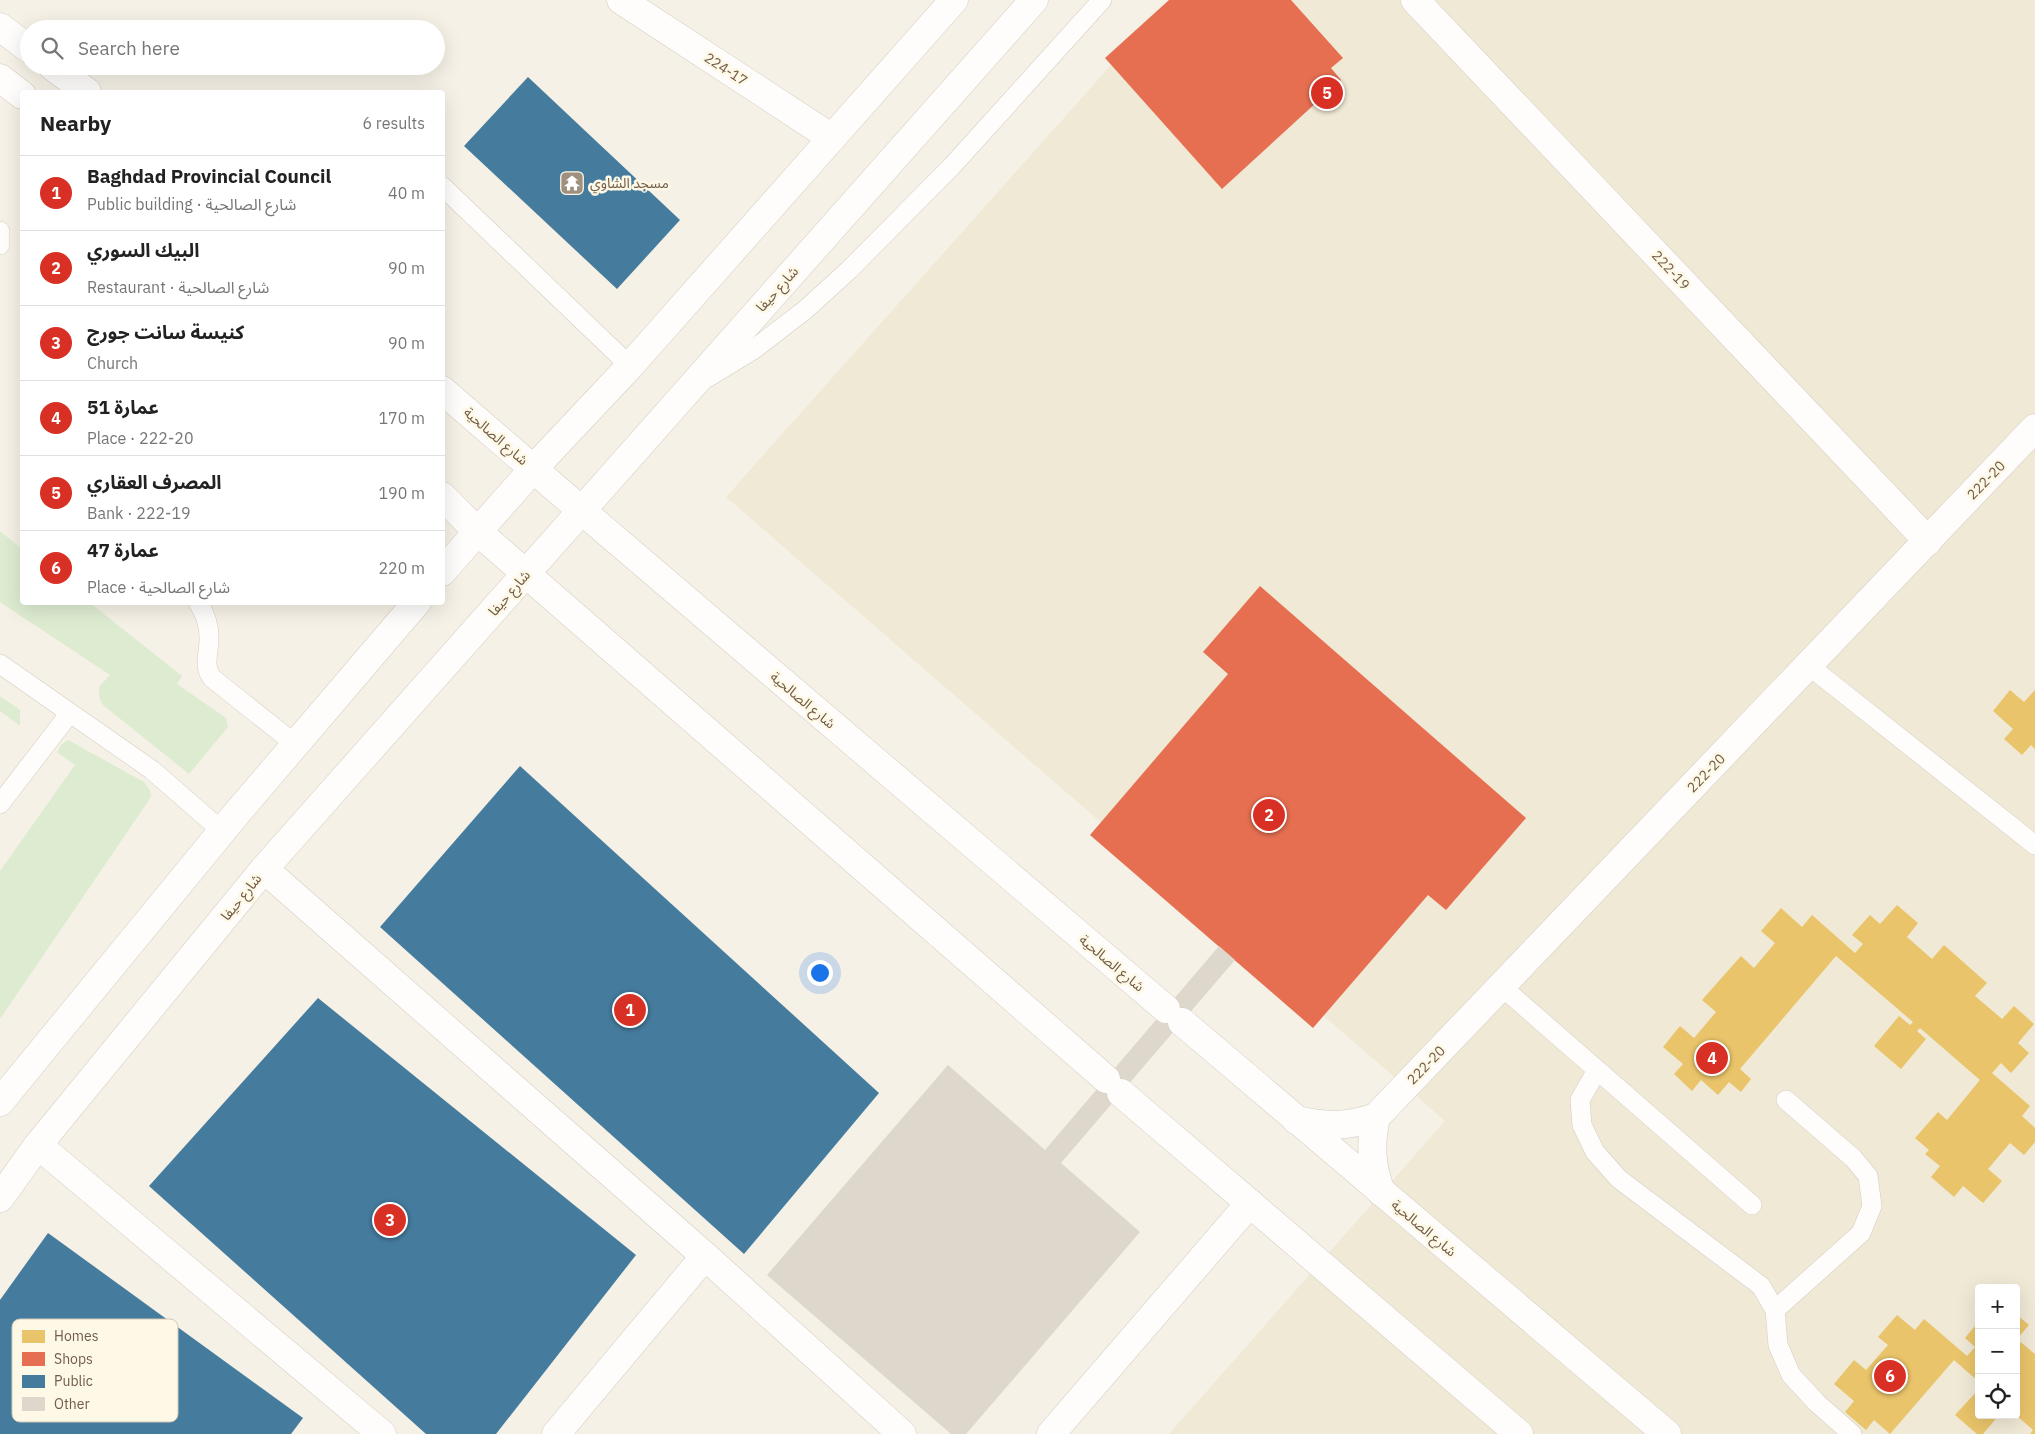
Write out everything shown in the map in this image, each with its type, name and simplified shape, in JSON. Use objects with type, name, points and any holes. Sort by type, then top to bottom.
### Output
[{"type":"main road","name":"224-17","points":[[621,0],[832,138]]},
{"type":"main road","points":[[445,568],[534,468],[630,366],[954,0]]},
{"type":"main road","name":"شارع حيفا","points":[[0,1198],[38,1145],[264,869],[1034,0]]},
{"type":"main road","name":"222-19","points":[[1415,0],[1928,540]]},
{"type":"main road","points":[[0,27],[20,41]]},
{"type":"main road","points":[[64,75],[85,90]]},
{"type":"main road","points":[[0,78],[20,93]]},
{"type":"main road","name":"شارع الصالحية","points":[[445,393],[1666,1434]]},
{"type":"main road","name":"222-20","points":[[1376,1117],[2035,428]]},
{"type":"main road","points":[[445,499],[477,531],[526,574],[1114,1086],[1519,1434]]},
{"type":"main road","points":[[0,1102],[222,831],[414,605]]},
{"type":"main road","points":[[264,869],[705,1256],[902,1434]]},
{"type":"main road","points":[[1296,1120],[1316,1125],[1336,1126],[1357,1124],[1376,1117]]},
{"type":"main road","points":[[1376,1117],[1371,1155],[1374,1174],[1381,1192]]},
{"type":"main road","points":[[38,1145],[382,1434]]},
{"type":"main road","points":[[1052,1434],[1250,1203]]},
{"type":"main road","points":[[556,1434],[705,1256]]},
{"type":"lane","points":[[689,389],[753,350],[805,310],[849,270],[952,166],[1102,0]]},
{"type":"lane","points":[[445,189],[630,366]]},
{"type":"lane","points":[[0,231],[0,245]]},
{"type":"lane","points":[[199,605],[209,636],[206,670],[212,678],[296,744]]},
{"type":"lane","points":[[0,664],[152,770],[222,831]]},
{"type":"lane","points":[[1808,665],[2035,845]]},
{"type":"lane","points":[[0,804],[70,712]]},
{"type":"lane","points":[[1501,986],[1752,1205]]},
{"type":"lane","points":[[1597,1070],[1580,1100],[1582,1125],[1595,1152],[1619,1179],[1761,1286],[1775,1310],[1778,1345],[1791,1375],[1817,1403],[1852,1434]]},
{"type":"lane","points":[[1775,1310],[1861,1233],[1872,1206],[1868,1176],[1853,1158],[1786,1100]]},
{"type":"shaded area","points":[[1169,0],[2035,0],[2035,1434],[1169,1434],[1445,1121],[726,497]]},
{"type":"green space","points":[[0,531],[20,547],[20,605],[93,605],[182,676],[177,684],[226,718],[228,727],[189,774],[103,705],[99,697],[99,687],[110,675],[0,602]]},
{"type":"green space","points":[[0,696],[20,710],[20,726],[0,711]]},
{"type":"green space","points":[[68,740],[144,782],[150,790],[151,797],[0,1019],[0,871],[75,765],[57,752],[62,744]]},
{"type":"building: Homes","points":[[2010,690],[2024,702],[2035,690],[2035,749],[2031,745],[2022,755],[2004,739],[2013,729],[1993,711]]},
{"type":"building: Homes","points":[[1897,905],[1918,923],[1907,937],[1932,959],[1944,945],[1987,983],[1975,996],[2002,1019],[2014,1006],[2034,1024],[2018,1043],[2029,1053],[2011,1073],[2001,1063],[1992,1073],[2030,1106],[2022,1116],[2035,1128],[2035,1142],[2024,1155],[2010,1143],[1988,1169],[2002,1181],[1983,1203],[1963,1186],[1954,1197],[1931,1177],[1940,1166],[1925,1154],[1929,1150],[1915,1138],[1938,1112],[1947,1120],[1980,1080],[1920,1028],[1917,1031],[1926,1039],[1901,1069],[1874,1046],[1899,1016],[1910,1025],[1913,1022],[1836,956],[1740,1069],[1751,1079],[1741,1092],[1729,1082],[1718,1095],[1701,1080],[1692,1091],[1674,1074],[1683,1064],[1663,1047],[1680,1026],[1694,1038],[1716,1012],[1702,1000],[1741,956],[1754,968],[1775,943],[1761,931],[1781,908],[1802,927],[1812,915],[1855,953],[1863,944],[1852,935],[1870,915],[1880,924]]},
{"type":"building: Homes","points":[[1897,1315],[1915,1330],[1924,1319],[1967,1356],[1975,1347],[1975,1378],[1954,1360],[1890,1434],[1874,1420],[1866,1430],[1845,1412],[1854,1401],[1834,1384],[1854,1360],[1866,1370],[1888,1345],[1878,1337]]},
{"type":"building: Homes","points":[[2020,1317],[2029,1325],[2020,1336]]},
{"type":"building: Homes","points":[[1975,1326],[1975,1347],[1965,1338]]},
{"type":"building: Homes","points":[[2020,1342],[2035,1354],[2035,1434],[2030,1434],[2033,1430],[2020,1419]]},
{"type":"building: Homes","points":[[1975,1393],[1975,1419],[1996,1419],[1983,1434],[1977,1434],[1955,1415]]},
{"type":"building: Shops","points":[[1169,0],[1291,0],[1343,58],[1331,68],[1341,80],[1222,189],[1105,58]]},
{"type":"building: Shops","points":[[1260,586],[1526,818],[1446,910],[1428,895],[1313,1028],[1090,835],[1228,674],[1203,652]]},
{"type":"building: Public","name":"مسجد الشاوي","points":[[528,77],[680,220],[617,289],[464,146]]},
{"type":"building: Public","points":[[520,766],[879,1093],[744,1254],[380,927]]},
{"type":"building: Public","points":[[318,998],[636,1255],[496,1434],[426,1434],[149,1186]]},
{"type":"building: Public","points":[[48,1233],[167,1319],[12,1319],[12,1422],[178,1422],[178,1327],[303,1418],[291,1434],[0,1434],[0,1300]]},
{"type":"building: Other","points":[[1219,946],[1235,960],[1061,1163],[1140,1232],[966,1434],[951,1434],[767,1275],[948,1065],[1045,1150]]},
{"type":"place","name":"المصرف العقاري","points":[[1327,93]]},
{"type":"place","name":"مسجد الشاوي","points":[[572,183]]},
{"type":"place","name":"البيك السوري","points":[[1269,815]]},
{"type":"place","name":"Baghdad Provincial Council","points":[[630,1010]]},
{"type":"place","name":"عمارة 51","points":[[1712,1058]]},
{"type":"place","name":"كنيسة سانت جورج","points":[[390,1220]]},
{"type":"place","name":"عمارة 47","points":[[1890,1376]]}]
